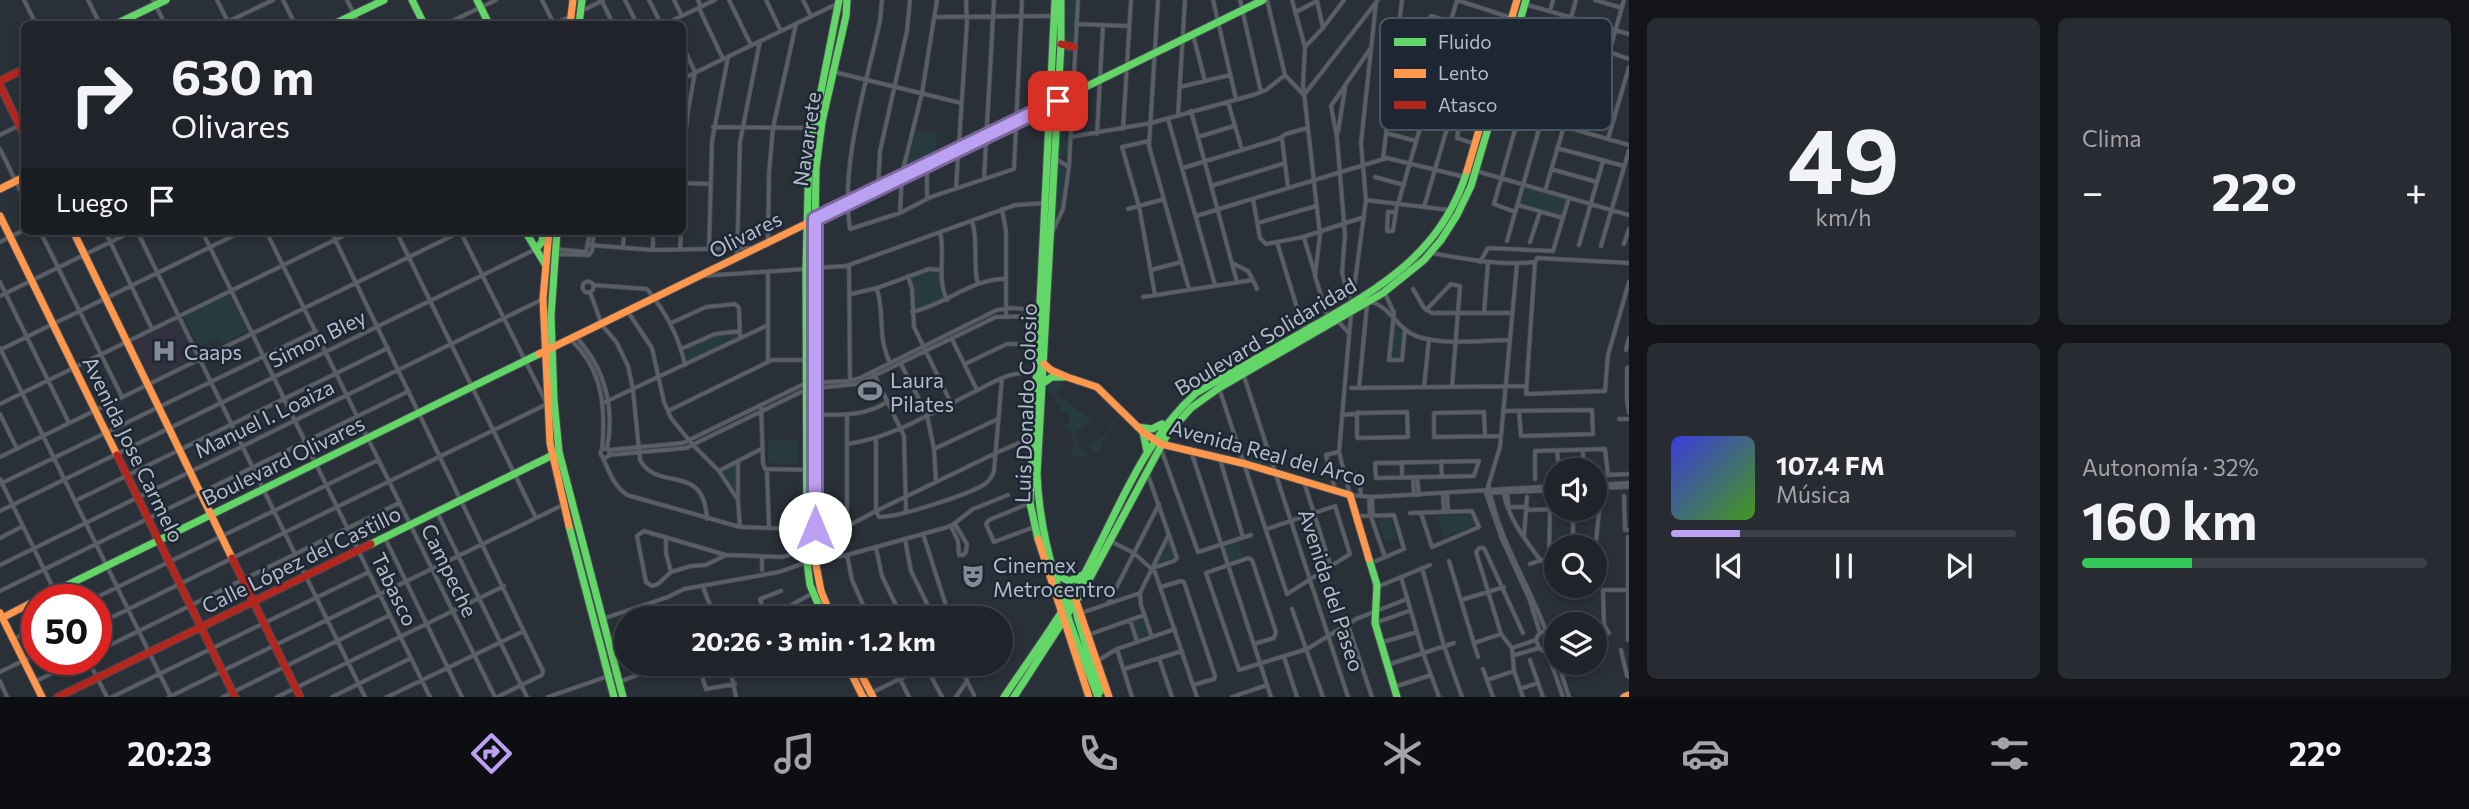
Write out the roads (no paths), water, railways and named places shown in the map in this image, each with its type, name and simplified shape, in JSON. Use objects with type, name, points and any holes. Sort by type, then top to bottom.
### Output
[{"type":"main road","points":[[121,21],[154,2],[166,0]]},
{"type":"main road","points":[[340,21],[384,0]]},
{"type":"main road","points":[[412,0],[422,21]]},
{"type":"main road","points":[[571,20],[573,0]]},
{"type":"main road","points":[[579,21],[582,0]]},
{"type":"main road","points":[[1055,0],[1055,103]]},
{"type":"main road","points":[[1055,103],[1061,44],[1061,0]]},
{"type":"main road","name":"Olivares","points":[[549,350],[1265,0]]},
{"type":"main road","name":"Navarrete","points":[[819,606],[813,593],[811,561],[815,544],[816,415],[810,360],[807,223],[809,152],[846,16],[842,1]]},
{"type":"main road","name":"Boulevard Solidaridad","points":[[1512,18],[1522,1]]},
{"type":"main road","points":[[479,4],[488,21]]},
{"type":"main road","points":[[1061,44],[1074,47]]},
{"type":"main road","points":[[21,71],[0,83],[21,122]]},
{"type":"main road","name":"Luis Donaldo Colosio","points":[[1055,103],[1045,203],[1043,382],[1030,503],[1034,527],[1054,593],[1100,697]]},
{"type":"main road","name":"Luis Donaldo Colosio","points":[[1054,116],[1058,160],[1037,344],[1035,389],[1037,509],[1070,640],[1089,697]]},
{"type":"main road","name":"Navarrete","points":[[810,269],[815,219],[817,128]]},
{"type":"main road","name":"Boulevard Solidaridad","points":[[1004,697],[1052,625],[1076,601],[1153,439],[1164,424],[1196,393],[1329,322],[1350,301],[1406,267],[1429,243],[1451,210],[1480,130]]},
{"type":"main road","name":"Boulevard Solidaridad","points":[[1014,697],[1051,640],[1084,574],[1163,448],[1173,426],[1191,408],[1242,370],[1304,332],[1351,314],[1406,278],[1431,253],[1453,224],[1476,171],[1486,130]]},
{"type":"main road","points":[[0,189],[21,178]]},
{"type":"main road","name":"Avenida Jose Carmelo","points":[[0,216],[234,695]]},
{"type":"main road","points":[[75,235],[300,697]]},
{"type":"main road","points":[[527,235],[546,265]]},
{"type":"main road","points":[[536,249],[542,242],[543,235]]},
{"type":"main road","points":[[549,235],[543,299],[555,454],[614,697]]},
{"type":"main road","points":[[552,424],[547,404],[557,235]]},
{"type":"main road","name":"Boulevard Olivares","points":[[70,584],[549,350]]},
{"type":"main road","name":"Avenida Real del Arco","points":[[1044,364],[1067,377],[1097,387],[1163,448],[1195,452],[1246,464],[1350,495]]},
{"type":"main road","points":[[1035,389],[1052,377],[1067,377]]},
{"type":"main road","name":"Navarrete","points":[[811,385],[807,415],[807,549],[827,606]]},
{"type":"main road","points":[[1147,452],[1141,429],[1152,429],[1164,424]]},
{"type":"main road","name":"Calle López del Castillo","points":[[58,697],[555,454]]},
{"type":"main road","name":"Avenida del Paseo","points":[[1350,495],[1377,587],[1375,623],[1397,697]]},
{"type":"main road","points":[[567,503],[623,697]]},
{"type":"main road","points":[[1055,574],[1069,581],[1084,574]]},
{"type":"main road","points":[[1052,625],[1054,593]]},
{"type":"main road","points":[[1076,601],[1109,697]]},
{"type":"main road","points":[[1076,601],[1076,612],[1100,697]]},
{"type":"main road","name":"Boulevard Olivares","points":[[1,616],[21,607]]},
{"type":"main road","points":[[591,610],[602,619]]},
{"type":"main road","points":[[1,616],[21,655]]},
{"type":"main road","points":[[1051,640],[1062,637],[1070,640]]},
{"type":"main road","points":[[31,675],[42,697]]},
{"type":"main road","points":[[854,676],[867,696]]},
{"type":"main road","points":[[860,676],[867,696]]},
{"type":"main road","points":[[1624,697],[1629,695]]},
{"type":"street","points":[[24,0],[34,21]]},
{"type":"street","points":[[88,0],[98,21]]},
{"type":"street","points":[[217,0],[226,21]]},
{"type":"street","points":[[233,21],[274,0]]},
{"type":"street","points":[[283,0],[294,21]]},
{"type":"street","points":[[347,0],[358,21]]},
{"type":"street","points":[[451,21],[479,4],[496,0]]},
{"type":"street","points":[[542,0],[552,21]]},
{"type":"street","points":[[586,9],[603,0],[613,21]]},
{"type":"street","points":[[625,0],[636,21]]},
{"type":"street","points":[[649,0],[661,21]]},
{"type":"street","points":[[674,0],[682,16]]},
{"type":"street","points":[[698,0],[726,58],[713,127],[709,249]]},
{"type":"street","points":[[676,21],[715,0]]},
{"type":"street","points":[[729,0],[751,45]]},
{"type":"street","points":[[766,0],[781,31]]},
{"type":"street","points":[[803,0],[811,16]]},
{"type":"street","points":[[882,0],[880,21],[853,145],[850,229],[900,213],[927,199],[1013,169],[1022,0]]},
{"type":"street","points":[[877,190],[880,151],[907,31],[910,0]]},
{"type":"street","points":[[900,213],[901,178],[922,93],[937,0]]},
{"type":"street","points":[[956,188],[966,0]]},
{"type":"street","points":[[985,178],[994,0]]},
{"type":"street","points":[[1050,238],[1063,209],[1069,167],[1078,0]]},
{"type":"street","points":[[1123,129],[1131,0],[1124,0]]},
{"type":"street","points":[[1158,0],[1149,141],[1189,289]]},
{"type":"street","points":[[1178,115],[1185,0]]},
{"type":"street","points":[[1213,0],[1236,99]]},
{"type":"street","points":[[1240,0],[1261,92]]},
{"type":"street","points":[[1265,0],[1285,75],[1304,95]]},
{"type":"street","points":[[1292,0],[1305,47],[1302,78],[1320,231],[1315,276]]},
{"type":"street","points":[[1305,47],[1344,0]]},
{"type":"street","points":[[1400,18],[1402,0]]},
{"type":"street","points":[[1451,18],[1457,0],[1512,18]]},
{"type":"street","points":[[1550,11],[1553,0]]},
{"type":"street","points":[[1522,1],[1571,18],[1576,0]]},
{"type":"street","points":[[1595,0],[1622,8]]},
{"type":"street","points":[[1612,41],[1624,0]]},
{"type":"street","points":[[686,77],[842,1]]},
{"type":"street","points":[[1296,12],[1318,1],[1323,28]]},
{"type":"street","points":[[1304,95],[1377,1]]},
{"type":"street","points":[[1350,301],[1366,200],[1361,140],[1377,1]]},
{"type":"street","points":[[154,2],[164,21]]},
{"type":"street","points":[[936,17],[1055,16]]},
{"type":"street","points":[[1431,16],[1437,18]]},
{"type":"street","points":[[768,243],[773,128],[796,24]]},
{"type":"street","points":[[1076,24],[1129,26]]},
{"type":"street","points":[[1097,134],[1103,25]]},
{"type":"street","points":[[1612,29],[1629,34]]},
{"type":"street","points":[[1193,35],[1205,81]]},
{"type":"street","points":[[737,258],[742,128],[760,41]]},
{"type":"street","points":[[1350,301],[1342,273],[1344,223],[1337,138],[1331,106],[1372,46]]},
{"type":"street","points":[[686,53],[695,72],[686,128]]},
{"type":"street","points":[[1612,53],[1629,59]]},
{"type":"street","points":[[1612,125],[1629,67]]},
{"type":"street","points":[[830,71],[961,103]]},
{"type":"street","points":[[1180,87],[1230,75]]},
{"type":"street","points":[[1070,137],[1151,123],[1228,102],[1261,92],[1285,75]]},
{"type":"street","points":[[1337,138],[1345,87]]},
{"type":"street","points":[[1228,102],[1242,150]]},
{"type":"street","points":[[1191,111],[1237,282]]},
{"type":"street","points":[[1168,119],[1215,285]]},
{"type":"street","points":[[0,135],[21,124]]},
{"type":"street","points":[[1198,137],[1234,126]]},
{"type":"street","points":[[713,127],[817,128]]},
{"type":"street","points":[[1182,168],[1307,128]]},
{"type":"street","points":[[1383,159],[1386,130]]},
{"type":"street","points":[[1396,212],[1388,212],[1387,231],[1393,232],[1396,212],[1397,204],[1420,130]]},
{"type":"street","points":[[1424,207],[1447,130]]},
{"type":"street","points":[[1458,130],[1457,138],[1476,144]]},
{"type":"street","points":[[1515,130],[1493,204],[1516,212]]},
{"type":"street","points":[[1507,242],[1539,130]]},
{"type":"street","points":[[1545,191],[1563,130]]},
{"type":"street","points":[[1577,130],[1629,148],[1601,246]]},
{"type":"street","points":[[1608,139],[1611,130]]},
{"type":"street","points":[[1386,133],[1416,141]]},
{"type":"street","points":[[1282,137],[1288,188]]},
{"type":"street","points":[[1149,141],[1122,146],[1139,206],[1155,295]]},
{"type":"street","points":[[1557,148],[1624,166]]},
{"type":"street","points":[[0,149],[21,192]]},
{"type":"street","points":[[1058,160],[1069,156]]},
{"type":"street","points":[[1196,216],[1389,157],[1465,177]]},
{"type":"street","points":[[1058,160],[1069,167]]},
{"type":"street","points":[[1579,245],[1603,161]]},
{"type":"street","points":[[1212,186],[1285,163]]},
{"type":"street","points":[[927,165],[927,199]]},
{"type":"street","points":[[1552,169],[1597,182]]},
{"type":"street","points":[[1476,171],[1629,215]]},
{"type":"street","points":[[1376,177],[1404,185]]},
{"type":"street","points":[[686,183],[710,184]]},
{"type":"street","points":[[1480,262],[1488,248],[1553,251],[1569,198]]},
{"type":"street","points":[[1129,209],[1164,199]]},
{"type":"street","points":[[1253,199],[1263,243],[1268,244],[1303,237],[1364,217]]},
{"type":"street","points":[[1366,200],[1451,210]]},
{"type":"street","points":[[701,276],[849,265],[1002,209],[1022,203],[1045,203]]},
{"type":"street","points":[[1517,205],[1563,218]]},
{"type":"street","points":[[1258,223],[1316,206]]},
{"type":"street","points":[[1002,209],[1006,231],[1006,315]]},
{"type":"street","points":[[1530,242],[1540,212]]},
{"type":"street","points":[[972,221],[976,236],[975,272],[978,284]]},
{"type":"street","points":[[1624,244],[1629,229]]},
{"type":"street","points":[[0,242],[21,232]]},
{"type":"street","points":[[940,232],[944,250],[942,289],[947,300]]},
{"type":"street","points":[[42,235],[122,397]]},
{"type":"street","points":[[107,235],[152,329]]},
{"type":"street","points":[[0,296],[126,235]]},
{"type":"street","points":[[137,235],[365,697]]},
{"type":"street","name":"Tabasco","points":[[204,235],[430,697]]},
{"type":"street","points":[[235,235],[0,349],[170,697],[567,503]]},
{"type":"street","name":"Campeche","points":[[268,235],[496,697]]},
{"type":"street","points":[[333,235],[543,671],[542,675],[496,697]]},
{"type":"street","points":[[0,404],[344,235]]},
{"type":"street","points":[[398,235],[536,518]]},
{"type":"street","points":[[0,457],[453,235]]},
{"type":"street","points":[[112,618],[547,404],[463,235]]},
{"type":"street","points":[[555,248],[584,256],[591,253],[591,235]]},
{"type":"street","points":[[624,235],[624,247]]},
{"type":"street","points":[[653,235],[653,250]]},
{"type":"street","points":[[680,250],[681,235]]},
{"type":"street","points":[[1303,237],[1329,322]]},
{"type":"street","points":[[1277,242],[1304,332]]},
{"type":"street","points":[[555,248],[584,252],[590,246],[653,250],[759,247]]},
{"type":"street","name":"Simon Bley","points":[[0,511],[536,249]]},
{"type":"street","points":[[1431,253],[1488,263],[1535,262]]},
{"type":"street","points":[[1629,263],[1537,258],[1525,393],[1603,391],[1606,388],[1608,355],[1627,300],[1629,282]]},
{"type":"street","points":[[1151,270],[1181,262]]},
{"type":"street","points":[[1232,262],[1248,271],[1257,289]]},
{"type":"street","points":[[1484,313],[1488,263]]},
{"type":"street","points":[[1512,648],[1536,640],[1543,632],[1502,539],[1487,490],[1501,436],[1517,264]]},
{"type":"street","points":[[849,265],[850,383]]},
{"type":"street","points":[[851,294],[931,269],[941,270]]},
{"type":"street","points":[[768,272],[768,362]]},
{"type":"street","points":[[908,276],[912,289],[914,327],[951,403]]},
{"type":"street","points":[[912,312],[947,300],[978,284],[993,279],[1005,279]]},
{"type":"street","points":[[1143,297],[1253,280]]},
{"type":"street","points":[[590,292],[584,291],[583,284],[590,281],[593,285],[645,288],[671,323],[685,365]]},
{"type":"street","points":[[0,282],[69,423]]},
{"type":"street","points":[[1426,310],[1452,284],[1461,288],[1452,387]]},
{"type":"street","points":[[593,285],[590,292],[602,325],[625,358],[633,390],[639,450],[644,467],[650,472],[686,482],[696,488],[706,501],[708,519]]},
{"type":"street","points":[[877,288],[881,304],[881,342],[891,365]]},
{"type":"street","points":[[1413,289],[1426,310],[1432,313],[1512,313]]},
{"type":"street","points":[[1385,293],[1393,313],[1412,334],[1429,339],[1509,340]]},
{"type":"street","name":"Manuel I. Loaiza","points":[[0,565],[543,299]]},
{"type":"street","points":[[1359,388],[1369,303],[1393,313]]},
{"type":"street","points":[[671,323],[706,307],[735,304],[738,308],[740,334]]},
{"type":"street","points":[[951,336],[997,310],[1042,313]]},
{"type":"street","points":[[628,312],[652,348],[668,411],[693,445],[719,471],[738,500]]},
{"type":"street","points":[[639,450],[676,445],[811,385],[850,383],[996,317],[1042,313]]},
{"type":"street","points":[[1393,313],[1389,360],[1402,360],[1405,329]]},
{"type":"street","points":[[1350,495],[1339,452],[1351,314]]},
{"type":"street","points":[[1338,321],[1349,334]]},
{"type":"street","points":[[606,402],[685,365],[740,334],[768,325]]},
{"type":"street","points":[[52,584],[1,482],[316,331]]},
{"type":"street","points":[[681,349],[715,334],[740,334]]},
{"type":"street","points":[[951,336],[977,390]]},
{"type":"street","points":[[1626,351],[1629,338]]},
{"type":"street","points":[[574,339],[594,369],[606,402],[607,467]]},
{"type":"street","points":[[1424,387],[1429,339]]},
{"type":"street","points":[[965,364],[1006,344],[1037,344]]},
{"type":"street","points":[[75,501],[388,348]]},
{"type":"street","points":[[668,411],[768,362],[810,360]]},
{"type":"street","points":[[900,361],[927,415],[934,449],[936,482]]},
{"type":"street","points":[[1619,419],[1629,416],[1626,400],[1629,367]]},
{"type":"street","name":"Avenida del Paseo","points":[[1242,370],[1348,696]]},
{"type":"street","points":[[847,444],[876,439],[901,429],[1002,378],[1021,372],[1036,373]]},
{"type":"street","points":[[874,374],[901,429],[905,444],[906,512]]},
{"type":"street","points":[[876,439],[876,511],[881,518],[963,494],[987,482],[994,471],[1002,378]]},
{"type":"street","points":[[1351,388],[1526,386]]},
{"type":"street","points":[[1219,388],[1287,594],[1350,553],[1334,506],[1267,529]]},
{"type":"street","points":[[0,590],[409,391]]},
{"type":"street","points":[[791,393],[762,411],[693,445],[678,450],[607,452],[602,456],[619,489],[627,495],[740,527],[838,530]]},
{"type":"street","points":[[807,415],[847,415],[870,411],[887,402]]},
{"type":"street","points":[[761,405],[769,528]]},
{"type":"street","points":[[1503,411],[1592,410],[1592,435],[1521,436],[1519,411]]},
{"type":"street","points":[[1342,413],[1408,412],[1408,437],[1357,438],[1359,413]]},
{"type":"street","points":[[1485,436],[1484,412],[1434,413],[1434,437],[1501,436]]},
{"type":"street","points":[[0,414],[17,449]]},
{"type":"street","points":[[847,415],[847,525]]},
{"type":"street","points":[[934,449],[998,419]]},
{"type":"street","points":[[726,555],[706,565],[671,572],[652,586],[646,582],[638,534],[645,531],[726,555],[792,555],[847,525],[1036,436]]},
{"type":"street","points":[[719,471],[763,448]]},
{"type":"street","points":[[1163,448],[1197,551],[1251,535]]},
{"type":"street","points":[[1535,479],[1534,451],[1606,449],[1609,476],[1627,474],[1626,485],[1607,485]]},
{"type":"street","points":[[1557,450],[1558,458]]},
{"type":"street","points":[[1583,450],[1583,458]]},
{"type":"street","points":[[1195,452],[1194,462],[1271,697]]},
{"type":"street","points":[[1194,462],[1195,452]]},
{"type":"street","points":[[1335,492],[1326,454],[1339,452]]},
{"type":"street","points":[[1219,458],[1243,537]]},
{"type":"street","points":[[112,590],[378,460]]},
{"type":"street","points":[[738,461],[740,527]]},
{"type":"street","points":[[1440,461],[1442,477]]},
{"type":"street","points":[[1440,461],[1479,461],[1475,476],[1376,479],[1374,464],[1440,461]]},
{"type":"street","points":[[1402,462],[1402,478]]},
{"type":"street","points":[[766,470],[816,470]]},
{"type":"street","points":[[1147,470],[1177,558],[1152,567]]},
{"type":"street","points":[[1345,474],[1359,476],[1361,496]]},
{"type":"street","points":[[1618,475],[1618,485]]},
{"type":"street","points":[[1415,478],[1417,495]]},
{"type":"street","points":[[1304,482],[1331,567]]},
{"type":"street","name":"Avenida Real del Arco","points":[[1350,495],[1370,497],[1544,488]]},
{"type":"street","points":[[1505,490],[1508,508],[1524,539],[1541,561]]},
{"type":"street","points":[[1445,493],[1446,512]]},
{"type":"street","points":[[602,619],[684,589],[779,572],[811,561],[847,555],[953,525],[973,509],[1008,495]]},
{"type":"street","points":[[1624,496],[1627,530]]},
{"type":"street","points":[[1370,497],[1372,516],[1385,558]]},
{"type":"street","points":[[1524,539],[1527,497]]},
{"type":"street","points":[[112,644],[400,503]]},
{"type":"street","points":[[1030,503],[989,520],[986,524],[994,542],[1034,527]]},
{"type":"street","points":[[1108,604],[1159,504]]},
{"type":"street","points":[[1508,508],[1544,509]]},
{"type":"street","points":[[1410,513],[1472,511],[1479,527],[1432,547],[1421,513]]},
{"type":"street","points":[[437,512],[527,697]]},
{"type":"street","points":[[1362,516],[1394,515],[1404,550],[1376,561]]},
{"type":"street","points":[[953,525],[967,544],[963,555],[958,553],[953,525]]},
{"type":"street","points":[[0,538],[24,526]]},
{"type":"street","points":[[955,535],[961,533]]},
{"type":"street","points":[[923,534],[946,606]]},
{"type":"street","points":[[1152,637],[1140,593],[1169,534]]},
{"type":"street","points":[[666,537],[666,552],[671,572]]},
{"type":"street","points":[[1628,537],[1628,640]]},
{"type":"street","points":[[384,538],[462,697]]},
{"type":"street","points":[[1108,538],[1152,567],[1197,697]]},
{"type":"street","points":[[905,539],[911,571],[928,606]]},
{"type":"street","points":[[876,547],[882,576],[896,606]]},
{"type":"street","points":[[1523,633],[1504,587],[1484,548],[1481,547],[1476,552],[1501,634],[1515,655],[1514,671],[1523,697]]},
{"type":"street","points":[[847,555],[855,587],[864,606]]},
{"type":"street","points":[[762,557],[762,570]]},
{"type":"street","points":[[1254,645],[1274,638],[1276,632],[1252,560],[1248,558],[1206,575],[1238,670],[1307,649],[1374,611],[1407,599]]},
{"type":"street","points":[[1530,564],[1544,560]]},
{"type":"street","points":[[1449,561],[1478,657]]},
{"type":"street","points":[[1377,587],[1430,565]]},
{"type":"street","points":[[1422,568],[1462,697]]},
{"type":"street","points":[[112,697],[369,572]]},
{"type":"street","points":[[1401,577],[1438,697]]},
{"type":"street","points":[[1161,587],[1184,582],[1215,676],[1214,679],[1193,685]]},
{"type":"street","points":[[277,697],[504,586]]},
{"type":"street","points":[[703,587],[710,606]]},
{"type":"street","points":[[1461,600],[1504,587]]},
{"type":"street","points":[[1609,632],[1604,625],[1603,590],[1629,589]]},
{"type":"street","points":[[763,606],[760,599],[781,591]]},
{"type":"street","points":[[789,606],[813,593]]},
{"type":"street","points":[[1081,613],[1140,593]]},
{"type":"street","points":[[1292,609],[1323,697]]},
{"type":"street","points":[[1375,623],[1410,611]]},
{"type":"street","points":[[223,697],[234,695],[390,615]]},
{"type":"street","points":[[1088,635],[1144,615]]},
{"type":"street","points":[[1130,620],[1138,642]]},
{"type":"street","points":[[1348,625],[1372,697]]},
{"type":"street","points":[[1097,661],[1117,649],[1175,629]]},
{"type":"street","points":[[387,697],[525,630]]},
{"type":"street","points":[[1380,643],[1416,632]]},
{"type":"street","points":[[1474,643],[1501,634]]},
{"type":"street","points":[[13,639],[21,635]]},
{"type":"street","points":[[1536,640],[1538,648]]},
{"type":"street","points":[[1387,665],[1454,643]]},
{"type":"street","points":[[1515,655],[1538,648],[1544,650]]},
{"type":"street","points":[[1117,649],[1132,697]]},
{"type":"street","points":[[1620,650],[1629,677]]},
{"type":"street","points":[[1124,669],[1182,651]]},
{"type":"street","points":[[1284,657],[1297,697]]},
{"type":"street","points":[[332,697],[411,658]]},
{"type":"street","points":[[1159,658],[1172,697]]},
{"type":"street","points":[[1530,660],[1543,697]]},
{"type":"street","points":[[0,672],[21,662]]},
{"type":"street","points":[[1483,669],[1493,697]]},
{"type":"street","points":[[1487,680],[1514,671]]},
{"type":"street","points":[[34,682],[49,675]]},
{"type":"street","points":[[96,675],[107,697]]},
{"type":"street","points":[[1394,687],[1431,675]]},
{"type":"street","points":[[1555,675],[1563,697]]},
{"type":"street","points":[[1562,675],[1569,697]]},
{"type":"street","points":[[548,697],[622,676]]},
{"type":"street","points":[[702,676],[705,688],[711,690],[735,684]]},
{"type":"street","points":[[733,676],[736,697]]},
{"type":"street","points":[[867,696],[905,676]]},
{"type":"street","points":[[931,676],[942,697]]},
{"type":"street","points":[[964,676],[974,695]]},
{"type":"street","points":[[956,697],[967,681],[966,676]]},
{"type":"street","points":[[609,680],[618,677]]},
{"type":"street","points":[[900,679],[909,697]]},
{"type":"street","points":[[0,681],[8,697]]},
{"type":"street","points":[[1520,689],[1538,683]]},
{"type":"street","points":[[1232,697],[1267,685]]},
{"type":"street","points":[[1339,697],[1348,696]]},
{"type":"place","name":"Caaps","points":[[164,351]]},
{"type":"place","name":"Laura Pilates","points":[[870,391]]},
{"type":"place","name":"Cinemex Metrocentro","points":[[973,576]]}]
